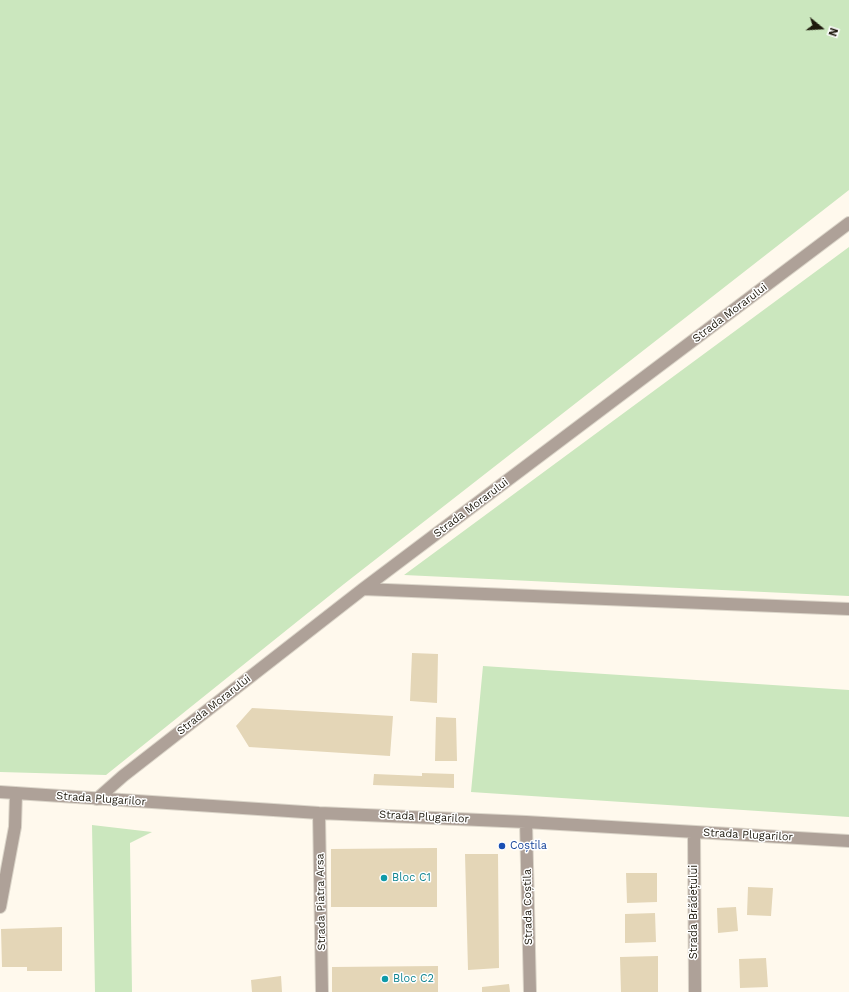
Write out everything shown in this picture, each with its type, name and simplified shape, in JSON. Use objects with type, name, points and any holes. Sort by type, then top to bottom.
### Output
[{"type":"street","name":"Strada Morarului","points":[[97,799],[122,776],[363,590],[849,223]]},
{"type":"street","points":[[363,590],[849,609]]},
{"type":"street","name":"Strada Plugarilor","points":[[0,792],[319,813],[526,822],[849,841]]},
{"type":"street","points":[[0,907],[15,827],[16,793]]},
{"type":"street","name":"Strada Piatra Arsa","points":[[319,813],[322,992]]},
{"type":"street","name":"Strada Coștila","points":[[526,822],[530,992]]},
{"type":"street","name":"Strada Brădețului","points":[[694,832],[695,992]]},
{"type":"green space","points":[[0,0],[849,0],[849,190],[344,584],[106,775],[0,772]]},
{"type":"green space","points":[[849,247],[849,596],[404,575]]},
{"type":"green space","points":[[483,666],[849,690],[849,817],[471,792]]},
{"type":"green space","points":[[92,825],[152,832],[130,843],[132,992],[95,992]]},
{"type":"building","points":[[412,653],[438,654],[437,703],[410,701]]},
{"type":"building","points":[[252,708],[393,716],[390,756],[249,747],[236,726]]},
{"type":"building","points":[[436,717],[456,718],[457,761],[435,761]]},
{"type":"building","points":[[422,773],[454,774],[454,788],[373,785],[374,774],[422,776]]},
{"type":"building","name":"Bloc C1","points":[[437,848],[437,907],[331,907],[331,849]]},
{"type":"building","points":[[465,854],[498,854],[499,968],[468,970]]},
{"type":"building","points":[[626,873],[657,873],[657,902],[627,903]]},
{"type":"building","points":[[748,887],[773,888],[771,916],[747,915]]},
{"type":"building","points":[[736,907],[738,931],[718,933],[717,908]]},
{"type":"building","points":[[655,913],[656,942],[625,943],[625,914]]},
{"type":"building","points":[[62,927],[62,971],[27,971],[27,967],[2,967],[1,929]]},
{"type":"building","points":[[658,956],[658,992],[621,992],[620,957]]},
{"type":"building","points":[[766,958],[768,987],[740,988],[739,959]]},
{"type":"building","name":"Bloc C2","points":[[438,966],[438,992],[332,992],[332,967]]},
{"type":"building","points":[[281,976],[282,992],[252,992],[251,980]]},
{"type":"building","points":[[509,984],[510,992],[482,992],[482,987]]},
{"type":"place","name":"Coștila","points":[[502,846]]},
{"type":"place","name":"Bloc C1","points":[[384,878]]},
{"type":"place","name":"Bloc C2","points":[[385,979]]}]
